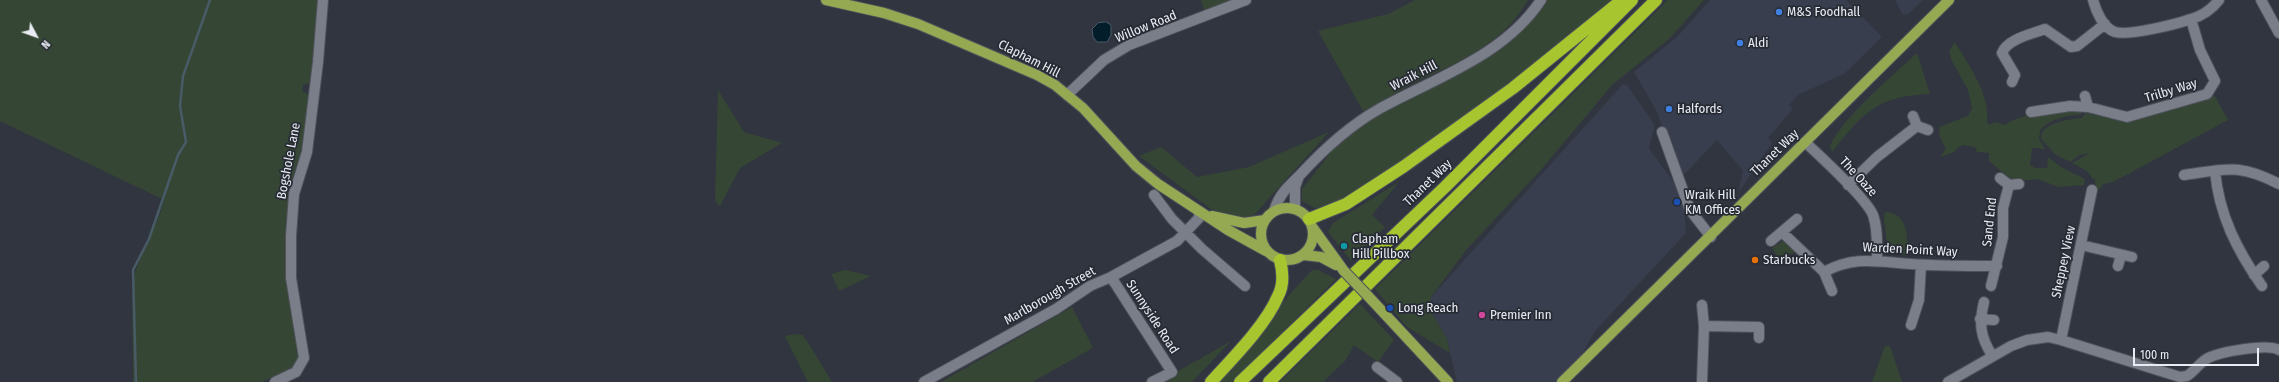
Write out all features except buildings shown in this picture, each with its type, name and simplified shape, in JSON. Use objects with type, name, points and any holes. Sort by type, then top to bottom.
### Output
[{"type":"highway","points":[[1310,222],[1346,204],[1403,166],[1513,88],[1622,0]]},
{"type":"highway","name":"Thanet Way","points":[[1240,382],[1445,187],[1632,0]]},
{"type":"highway","points":[[1269,382],[1656,0]]},
{"type":"highway","points":[[1211,382],[1245,344],[1279,296],[1283,272],[1280,260]]},
{"type":"main road","name":"Clapham Hill","points":[[826,0],[884,13],[918,24],[1037,74],[1055,85],[1083,108],[1136,166],[1181,200],[1228,230],[1266,251]]},
{"type":"main road","name":"Thanet Way","points":[[1562,382],[1711,237],[1949,0]]},
{"type":"main road","name":"Thanet Way","points":[[1938,10],[1953,0]]},
{"type":"main road","points":[[1310,222],[1312,241],[1304,255],[1297,259],[1280,260],[1266,251],[1261,236],[1265,220],[1274,211],[1288,208],[1294,209],[1310,222],[1344,271],[1448,382]]},
{"type":"main road","name":"Clapham Hill","points":[[1202,212],[1232,222],[1244,223],[1265,220]]},
{"type":"main road","points":[[1304,255],[1321,257],[1344,271]]},
{"type":"main road","points":[[1427,359],[1438,382]]},
{"type":"street","name":"Bogshole Lane","points":[[275,382],[296,372],[304,358],[291,278],[291,236],[294,194],[307,152],[318,62],[322,0]]},
{"type":"street","name":"Willow Road","points":[[1067,95],[1104,60],[1130,45],[1246,0]]},
{"type":"street","name":"Wraik Hill","points":[[1274,211],[1282,192],[1310,163],[1340,137],[1377,110],[1474,60],[1496,46],[1525,20],[1541,0]]},
{"type":"street","points":[[2093,0],[2105,24],[2115,32],[2138,32],[2191,19],[2206,12],[2218,0]]},
{"type":"street","points":[[2261,0],[2279,33]]},
{"type":"street","name":"Trilby Way","points":[[2031,112],[2070,106],[2088,107],[2127,116],[2207,94],[2215,81],[2214,76],[2200,50],[2191,19]]},
{"type":"street","points":[[2012,82],[2015,75],[2002,53],[2004,48],[2019,38],[2045,29],[2071,48],[2077,46],[2105,24]]},
{"type":"street","points":[[2086,96],[2088,107]]},
{"type":"street","points":[[1913,116],[1917,126],[1928,130]]},
{"type":"street","points":[[1848,185],[1876,157],[1917,126]]},
{"type":"street","points":[[1662,132],[1690,210],[1704,230],[1711,237]]},
{"type":"street","name":"The Oaze","points":[[1806,143],[1848,185],[1872,214],[1877,261]]},
{"type":"street","points":[[2184,175],[2238,168],[2260,174],[2279,184]]},
{"type":"street","points":[[2215,171],[2217,188],[2227,226],[2240,254],[2262,286]]},
{"type":"street","name":"Wraik Hill","points":[[1294,209],[1295,188],[1299,176]]},
{"type":"street","name":"Sand End","points":[[1991,286],[2003,237],[2004,196],[2014,185],[2000,178]]},
{"type":"street","name":"Sheppey View","points":[[2061,340],[2092,190]]},
{"type":"street","points":[[1154,195],[1186,233],[1202,249],[1243,280]]},
{"type":"street","name":"Marlborough Street","points":[[924,382],[1056,309],[1090,286],[1111,277],[1177,241],[1199,218],[1202,212]]},
{"type":"street","points":[[1772,241],[1797,220]]},
{"type":"street","points":[[1783,233],[1824,272],[1832,292]]},
{"type":"street","points":[[2081,246],[2132,257]]},
{"type":"street","points":[[2118,266],[2122,255]]},
{"type":"street","name":"Warden Point Way","points":[[1824,272],[1847,262],[1877,261],[1922,265],[1997,266]]},
{"type":"street","points":[[1911,325],[1919,300],[1922,265]]},
{"type":"street","points":[[2254,275],[2264,266]]},
{"type":"street","name":"Sunnyside Road","points":[[1111,277],[1172,372],[1152,382]]},
{"type":"street","points":[[1984,302],[1980,319],[1984,340],[1992,355]]},
{"type":"street","points":[[1702,305],[1704,326],[1702,382]]},
{"type":"street","points":[[1980,319],[1994,320]]},
{"type":"street","points":[[1704,326],[1759,327],[1759,338]]},
{"type":"street","points":[[1948,382],[1992,355],[2027,340],[2048,338],[2061,340],[2187,379],[2198,365],[2210,357],[2261,347],[2279,350]]},
{"type":"street","points":[[1377,367],[1392,381]]},
{"type":"shaded area","points":[[1710,0],[1846,0],[1882,37],[1844,74],[1798,95],[1789,105],[1793,109],[1768,138],[1772,143],[1738,193],[1743,171],[1717,140],[1681,178],[1656,110],[1634,72],[1678,36]]},
{"type":"shaded area","points":[[1895,0],[1923,0],[1907,15],[1902,14]]},
{"type":"shaded area","points":[[1106,22],[1111,25],[1111,35],[1107,42],[1097,42],[1093,37],[1092,29],[1098,23]]},
{"type":"shaded area","points":[[1623,84],[1627,85],[1655,125],[1649,148],[1683,195],[1686,233],[1595,331],[1566,382],[1457,382],[1447,339],[1429,308],[1431,297]]},
{"type":"green space","points":[[0,0],[319,0],[313,76],[310,83],[303,85],[302,91],[309,95],[301,153],[288,191],[301,352],[293,368],[262,382],[133,382],[132,283],[164,200],[0,121]]},
{"type":"green space","points":[[1201,0],[1230,0],[1205,13]]},
{"type":"green space","points":[[1415,0],[1528,0],[1508,27],[1482,48],[1363,111],[1318,31],[1388,14]]},
{"type":"green space","points":[[1546,0],[1612,0],[1474,112],[1358,190],[1332,205],[1315,208],[1302,201],[1302,189],[1335,147],[1368,121],[1465,70]]},
{"type":"green space","points":[[1668,0],[1704,0],[1670,38],[1612,85],[1540,171],[1467,249],[1431,297],[1429,308],[1447,339],[1450,353],[1407,327],[1375,289]]},
{"type":"green space","points":[[1955,42],[1982,90],[1987,111],[1987,122],[1990,125],[1994,122],[2006,125],[2011,121],[2029,115],[2080,108],[2081,115],[2053,120],[2040,130],[2039,139],[2045,149],[2032,148],[2030,165],[2035,168],[2047,168],[2048,157],[2061,167],[2085,179],[2084,185],[2058,187],[2038,179],[2017,181],[2008,177],[1989,161],[1989,153],[1977,152],[1975,147],[1963,145],[1956,149],[1955,152],[1940,157],[1946,149],[1940,137],[1939,127],[1968,116],[1972,108],[1968,90],[1952,61],[1949,51]]},
{"type":"green space","points":[[1917,53],[1930,94],[1897,98],[1873,109],[1853,126],[1832,152],[1830,146],[1836,135],[1856,110]]},
{"type":"green space","points":[[718,90],[744,132],[782,143],[740,168],[720,206],[715,201]]},
{"type":"green space","points":[[2213,93],[2228,120],[2113,182],[2103,184],[2101,188],[2096,191],[2095,179],[2092,178],[2087,171],[2072,163],[2090,153],[2080,155],[2070,162],[2055,154],[2041,139],[2045,129],[2050,126],[2070,119],[2082,118],[2085,113],[2127,122],[2171,109]]},
{"type":"green space","points":[[1329,132],[1254,215],[1239,218],[1211,209],[1139,156],[1161,147],[1197,177],[1249,167]]},
{"type":"green space","points":[[1399,182],[1372,215],[1385,227],[1351,261],[1328,232],[1333,223]]},
{"type":"green space","points":[[1885,212],[1893,213],[1903,222],[1907,235],[1907,256],[1888,252],[1884,218]]},
{"type":"green space","points":[[1785,240],[1799,252],[1777,256],[1772,248]]},
{"type":"green space","points":[[845,270],[871,276],[839,291],[831,274]]},
{"type":"green space","points":[[1312,270],[1318,270],[1336,279],[1232,382],[1219,382],[1274,312]]},
{"type":"green space","points":[[1360,304],[1394,340],[1378,362],[1354,345],[1345,361],[1323,382],[1280,382]]},
{"type":"green space","points":[[1072,307],[1093,348],[1032,382],[941,382]]},
{"type":"green space","points":[[797,334],[802,335],[807,341],[832,382],[808,382],[785,336]]},
{"type":"green space","points":[[1231,341],[1192,382],[1159,382]]},
{"type":"green space","points":[[1885,346],[1890,346],[1902,382],[1872,382]]},
{"type":"waterway","points":[[136,382],[133,270],[149,239],[178,155],[186,142],[180,106],[183,76],[210,0]]},
{"type":"place","name":"M&S Foodhall","points":[[1779,12]]},
{"type":"place","name":"Aldi","points":[[1740,43]]},
{"type":"place","name":"Halfords","points":[[1669,109]]},
{"type":"place","name":"Wraik Hill KM Offices","points":[[1677,202]]},
{"type":"place","name":"Clapham Hill Pillbox","points":[[1344,246]]},
{"type":"place","name":"Starbucks","points":[[1755,260]]},
{"type":"place","name":"Long Reach","points":[[1390,308]]},
{"type":"place","name":"Premier Inn","points":[[1482,315]]}]
